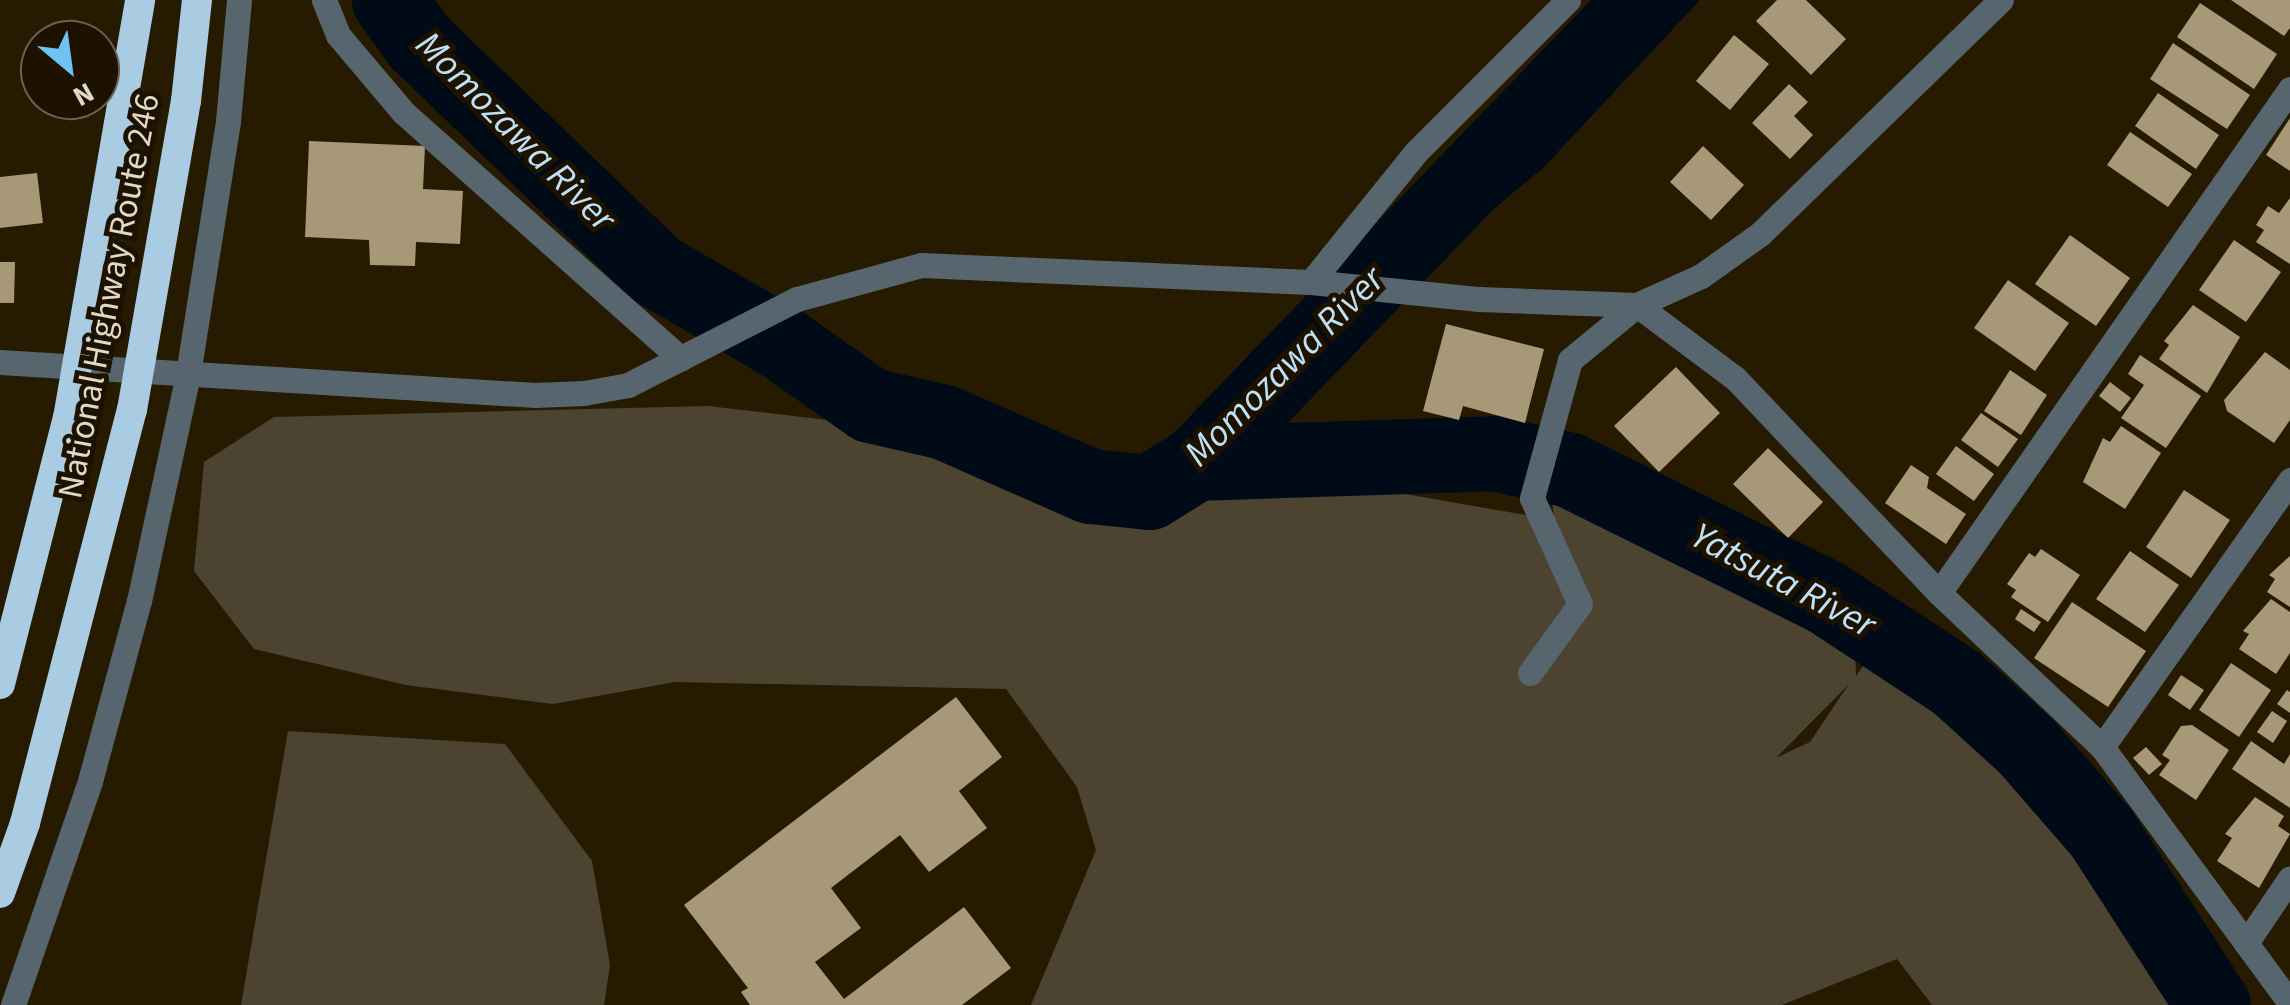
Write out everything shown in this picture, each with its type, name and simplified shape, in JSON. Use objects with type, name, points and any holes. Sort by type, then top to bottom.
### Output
[{"type":"highway","name":"National Highway Route 246","points":[[0,684],[68,418],[140,0]]},
{"type":"highway","name":"National Highway Route 246","points":[[0,893],[25,824],[132,410],[186,101],[196,0]]},
{"type":"street","points":[[12,1005],[90,782],[139,601],[188,374],[228,121],[239,0]]},
{"type":"street","points":[[324,0],[338,35],[404,114],[690,354]]},
{"type":"street","points":[[1311,282],[1416,152],[1568,0]]},
{"type":"street","points":[[1530,673],[1580,604],[1532,498],[1570,360],[1636,305],[1702,276],[1760,234],[2001,0]]},
{"type":"street","points":[[1939,593],[2290,88]]},
{"type":"street","points":[[0,362],[535,395],[628,385],[797,298],[921,265],[1311,282],[1479,299],[1636,305],[1735,378],[1939,593],[2102,747],[2290,1003]]},
{"type":"street","points":[[2102,747],[2290,480]]},
{"type":"street","points":[[2246,943],[2290,878]]},
{"type":"shaded area","points":[[1677,0],[1700,0],[1544,167],[1428,264],[1416,260],[1517,174]]},
{"type":"shaded area","points":[[708,406],[980,438],[1091,514],[1273,471],[1554,520],[1552,499],[1709,568],[1855,649],[1856,676],[1863,666],[1909,678],[2040,762],[2198,1005],[1932,1005],[1897,959],[1782,1005],[1031,1005],[1096,850],[1077,787],[1006,689],[675,682],[553,704],[406,685],[254,649],[194,571],[204,462],[274,417]],"holes":[[[1849,684],[1810,742],[1778,757]]]},
{"type":"shaded area","points":[[288,731],[505,744],[592,861],[610,965],[604,1005],[241,1005]]},
{"type":"building","points":[[1777,0],[1806,0],[1846,39],[1811,75],[1756,21]]},
{"type":"building","points":[[2231,0],[2290,0],[2290,28],[2284,36]]},
{"type":"building","points":[[2200,3],[2277,54],[2254,89],[2177,37]]},
{"type":"building","points":[[1734,35],[1769,64],[1730,110],[1696,81]]},
{"type":"building","points":[[2173,43],[2250,95],[2227,129],[2150,79]]},
{"type":"building","points":[[1789,84],[1808,102],[1794,116],[1813,135],[1790,159],[1752,123]]},
{"type":"building","points":[[2158,93],[2219,135],[2196,169],[2135,126]]},
{"type":"building","points":[[2290,118],[2290,171],[2266,155]]},
{"type":"building","points":[[2130,132],[2192,174],[2168,207],[2107,165]]},
{"type":"building","points":[[309,141],[425,146],[423,189],[463,191],[460,244],[416,242],[415,266],[370,265],[369,240],[305,237]]},
{"type":"building","points":[[1703,146],[1744,185],[1711,220],[1670,182]]},
{"type":"building","points":[[37,173],[43,223],[0,228],[0,177]]},
{"type":"building","points":[[2290,198],[2290,264],[2256,242],[2264,230],[2256,225],[2268,206],[2279,213]]},
{"type":"building","points":[[2070,235],[2130,278],[2096,326],[2035,284]]},
{"type":"building","points":[[2234,240],[2281,272],[2246,322],[2199,290]]},
{"type":"building","points":[[0,262],[15,262],[14,303],[0,303]]},
{"type":"building","points":[[2008,280],[2069,323],[2035,371],[1974,328]]},
{"type":"building","points":[[2193,305],[2240,337],[2207,393],[2159,359],[2169,345],[2164,341]]},
{"type":"building","points":[[1446,324],[1544,349],[1525,423],[1463,406],[1459,420],[1423,411]]},
{"type":"building","points":[[2265,352],[2290,370],[2290,420],[2274,443],[2227,411],[2224,400]]},
{"type":"building","points":[[2140,355],[2201,396],[2166,448],[2121,418],[2144,385],[2128,374]]},
{"type":"building","points":[[1676,367],[1720,413],[1659,472],[1614,426]]},
{"type":"building","points":[[2010,370],[2047,395],[2021,435],[1984,411]]},
{"type":"building","points":[[2110,382],[2131,398],[2120,412],[2099,396]]},
{"type":"building","points":[[1981,413],[2018,439],[1998,467],[1961,440]]},
{"type":"building","points":[[2121,426],[2161,453],[2125,509],[2083,482],[2103,438],[2110,442]]},
{"type":"building","points":[[1956,446],[1994,474],[1974,501],[1936,474]]},
{"type":"building","points":[[1768,448],[1823,502],[1788,538],[1733,484]]},
{"type":"building","points":[[1911,465],[1929,477],[1927,488],[1966,514],[1946,544],[1885,503]]},
{"type":"building","points":[[2184,490],[2230,520],[2191,578],[2146,547]]},
{"type":"building","points":[[2041,549],[2080,575],[2048,622],[2011,597],[2016,590],[2007,584],[2029,553],[2035,557]]},
{"type":"building","points":[[2130,551],[2179,585],[2145,632],[2096,599]]},
{"type":"building","points":[[2290,556],[2290,607],[2267,592],[2275,579],[2269,575]]},
{"type":"building","points":[[2271,599],[2290,612],[2290,653],[2276,674],[2239,649],[2249,634],[2243,631]]},
{"type":"building","points":[[2072,602],[2146,651],[2108,707],[2034,658]]},
{"type":"building","points":[[2021,609],[2041,622],[2034,632],[2015,619]]},
{"type":"building","points":[[2231,663],[2271,690],[2239,737],[2199,710]]},
{"type":"building","points":[[2181,675],[2204,690],[2190,710],[2168,695]]},
{"type":"building","points":[[2287,690],[2290,692],[2290,713],[2277,704]]},
{"type":"building","points":[[956,697],[1002,757],[959,791],[987,828],[929,872],[900,835],[831,888],[861,928],[815,962],[844,999],[964,907],[1011,968],[962,1005],[750,1005],[741,992],[748,988],[684,905]]},
{"type":"building","points":[[2272,711],[2287,721],[2273,743],[2257,732]]},
{"type":"building","points":[[2192,725],[2229,750],[2196,800],[2159,775],[2170,760],[2162,755],[2181,726]]},
{"type":"building","points":[[2251,741],[2284,764],[2290,754],[2290,808],[2232,769]]},
{"type":"building","points":[[2146,747],[2162,764],[2149,775],[2133,758]]},
{"type":"building","points":[[2255,797],[2284,816],[2278,826],[2290,834],[2259,888],[2217,861],[2232,838],[2225,834]]},
{"type":"waterway","name":"Momozawa River","points":[[389,0],[419,42],[656,270],[779,341],[870,405],[944,422],[1090,486],[1149,492],[1196,463],[1642,0]]},
{"type":"waterway","name":"Yatsuta River","points":[[1196,463],[1493,453],[1570,470],[1826,597],[1957,683],[2027,747],[2101,832],[2213,1005]]}]
